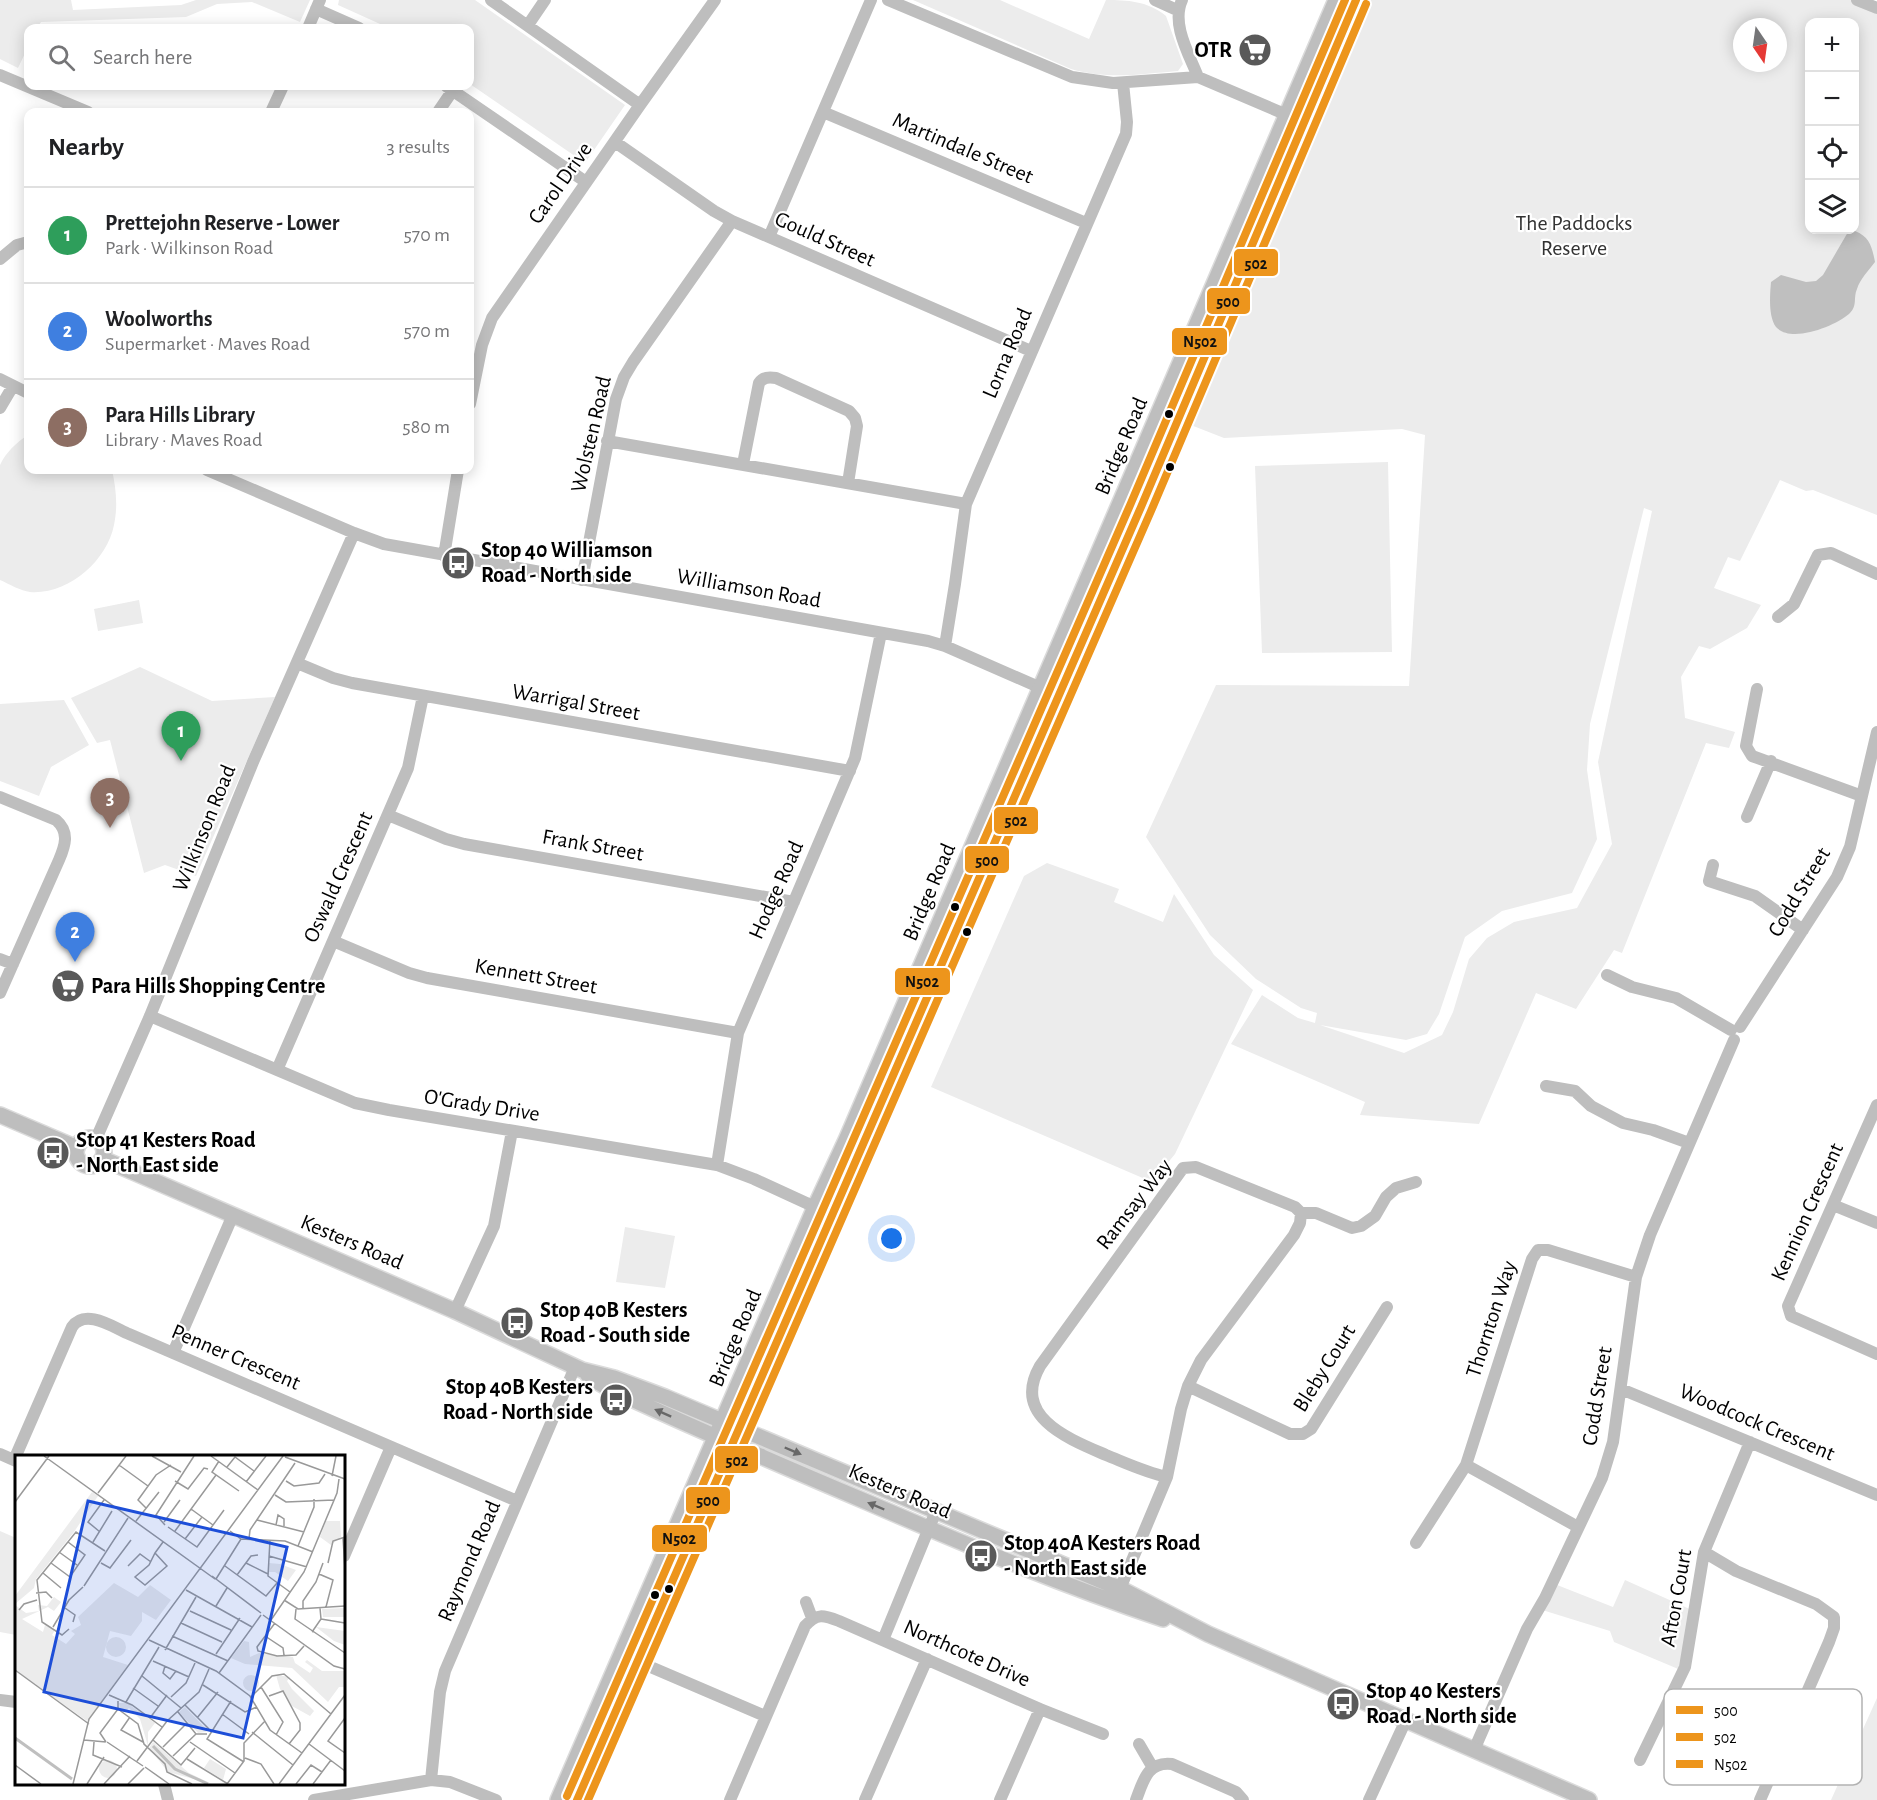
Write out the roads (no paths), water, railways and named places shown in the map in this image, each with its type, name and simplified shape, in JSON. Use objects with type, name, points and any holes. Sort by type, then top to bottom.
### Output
[{"type":"main road","name":"Bridge Road","points":[[558,1800],[847,1138],[1336,0]]},
{"type":"main road","name":"Bridge Road","points":[[577,1800],[988,854],[1059,696],[1356,0]]},
{"type":"main road","points":[[1287,115],[1303,122]]},
{"type":"main road","points":[[1106,537],[1124,545]]},
{"type":"main road","points":[[1041,688],[1059,696]]},
{"type":"main road","points":[[972,848],[988,854]]},
{"type":"main road","points":[[0,1115],[77,1148]]},
{"type":"main road","points":[[84,1140],[96,1140],[102,1144],[104,1149],[103,1159],[95,1166],[85,1166],[78,1159],[77,1148],[84,1140]]},
{"type":"main road","name":"Kesters Road","points":[[103,1159],[455,1311],[579,1368],[614,1378],[723,1422],[1121,1588],[1208,1634],[1589,1800]]},
{"type":"main road","points":[[815,1207],[832,1214]]},
{"type":"main road","name":"Kesters Road","points":[[579,1368],[608,1388],[930,1529],[1114,1603],[1208,1634]]},
{"type":"main road","points":[[721,1469],[734,1462],[761,1456]]},
{"type":"street","points":[[491,0],[640,105]]},
{"type":"street","points":[[528,25],[545,0]]},
{"type":"street","name":"Carol Drive","points":[[474,380],[482,345],[492,318],[715,0]]},
{"type":"street","points":[[769,237],[871,0]]},
{"type":"street","points":[[888,0],[1060,74],[1083,80],[1123,83],[1198,77],[1287,115]]},
{"type":"street","points":[[1155,0],[1179,5],[1178,21],[1198,77]]},
{"type":"street","points":[[1857,0],[1877,8]]},
{"type":"street","points":[[310,24],[318,5],[352,24]]},
{"type":"street","points":[[0,75],[24,85]]},
{"type":"street","name":"Lorna Road","points":[[945,646],[966,504],[1126,134],[1123,83]]},
{"type":"street","points":[[36,90],[78,108]]},
{"type":"street","points":[[273,108],[281,90]]},
{"type":"street","points":[[440,108],[449,90]]},
{"type":"street","points":[[453,90],[586,182]]},
{"type":"street","name":"Martindale Street","points":[[823,112],[1086,223]]},
{"type":"street","name":"Gould Street","points":[[615,142],[732,221],[1031,351]]},
{"type":"street","name":"Wolsten Road","points":[[582,580],[616,399],[628,369],[732,221]]},
{"type":"street","points":[[0,259],[24,243]]},
{"type":"street","points":[[743,464],[759,383],[767,378],[776,378],[849,411],[854,416],[857,430],[848,483]]},
{"type":"street","points":[[0,379],[24,391]]},
{"type":"street","points":[[0,408],[13,386]]},
{"type":"street","points":[[607,441],[966,504]]},
{"type":"street","name":"Williamson Road","points":[[216,474],[354,533],[398,548],[909,637],[945,646],[1041,688]]},
{"type":"street","points":[[444,556],[457,474]]},
{"type":"street","name":"Wilkinson Road","points":[[96,1140],[119,1082],[150,1016],[223,834],[354,533]]},
{"type":"street","points":[[1778,617],[1794,604],[1818,555],[1831,553],[1877,574]]},
{"type":"street","name":"Hodge Road","points":[[717,1165],[731,1064],[738,1033],[858,751],[881,633]]},
{"type":"street","name":"Warrigal Street","points":[[297,663],[342,681],[850,771]]},
{"type":"street","points":[[1756,689],[1746,746],[1752,756],[1862,796]]},
{"type":"street","name":"Oswald Crescent","points":[[277,1070],[408,768],[423,696]]},
{"type":"street","name":"Codd Street","points":[[1474,1750],[1527,1629],[1545,1598],[1602,1478],[1613,1442],[1622,1389],[1636,1276],[1650,1235],[1735,1032],[1837,877],[1850,847],[1877,732]]},
{"type":"street","points":[[1747,817],[1771,761]]},
{"type":"street","points":[[0,797],[56,820],[62,827],[65,839],[62,854],[0,993]]},
{"type":"street","name":"Frank Street","points":[[388,815],[464,844],[794,902]]},
{"type":"street","points":[[1713,865],[1709,881],[1755,896],[1803,930]]},
{"type":"street","name":"Kennett Street","points":[[333,941],[409,973],[427,978],[738,1033]]},
{"type":"street","points":[[0,959],[13,964]]},
{"type":"street","points":[[1607,975],[1632,987],[1676,998],[1735,1032]]},
{"type":"street","name":"O'Grady Drive","points":[[150,1016],[342,1098],[367,1106],[717,1165],[815,1207]]},
{"type":"street","points":[[1546,1086],[1575,1091],[1591,1106],[1623,1123],[1653,1130],[1689,1143]]},
{"type":"street","name":"Kennion Crescent","points":[[1877,1105],[1788,1306],[1791,1316],[1877,1354]]},
{"type":"street","points":[[455,1311],[494,1226],[512,1131]]},
{"type":"street","name":"Ramsay Way","points":[[1167,1477],[1150,1473],[1069,1439],[1041,1416],[1032,1396],[1034,1375],[1183,1168],[1196,1167],[1286,1202],[1301,1213],[1316,1213],[1352,1228],[1361,1226],[1375,1216],[1386,1197],[1396,1188],[1416,1182]]},
{"type":"street","points":[[1833,1205],[1877,1223]]},
{"type":"street","points":[[1114,1603],[1167,1477],[1181,1409],[1200,1360],[1294,1235],[1300,1223],[1301,1213]]},
{"type":"street","points":[[173,1353],[233,1215]]},
{"type":"street","name":"Thornton Way","points":[[1416,1543],[1466,1465],[1532,1259],[1538,1250],[1548,1250],[1636,1276]]},
{"type":"street","name":"Bleby Court","points":[[1188,1386],[1290,1434],[1303,1434],[1311,1429],[1387,1307]]},
{"type":"street","name":"Penner Crescent","points":[[18,1455],[72,1328],[79,1320],[86,1318],[517,1501]]},
{"type":"street","name":"Raymond Road","points":[[431,1780],[442,1681],[517,1501],[579,1368]]},
{"type":"street","name":"Woodcock Crescent","points":[[1622,1389],[1877,1495]]},
{"type":"street","name":"Afton Court","points":[[1674,1689],[1685,1667],[1704,1552],[1749,1442]]},
{"type":"street","points":[[345,1554],[391,1447]]},
{"type":"street","points":[[0,1454],[15,1461]]},
{"type":"street","points":[[1466,1465],[1578,1527]]},
{"type":"street","points":[[884,1640],[936,1511]]},
{"type":"street","points":[[1704,1552],[1736,1570],[1816,1604],[1834,1617],[1834,1628],[1808,1689]]},
{"type":"street","points":[[730,1800],[805,1626],[812,1618],[806,1602]]},
{"type":"street","name":"Northcote Drive","points":[[812,1618],[828,1617],[1103,1734]]},
{"type":"street","points":[[865,1800],[927,1659]]},
{"type":"street","points":[[653,1668],[765,1716]]},
{"type":"street","points":[[0,1700],[15,1702]]},
{"type":"street","points":[[1000,1800],[1040,1709]]},
{"type":"street","name":"Afton Court","points":[[1640,1760],[1664,1710]]},
{"type":"street","points":[[1370,1800],[1406,1720]]},
{"type":"street","points":[[1139,1744],[1153,1768]]},
{"type":"street","points":[[1136,1800],[1146,1776],[1153,1768],[1163,1763],[1172,1764],[1236,1792],[1243,1800]]},
{"type":"street","points":[[314,1800],[360,1796],[431,1780],[450,1782],[496,1800]]},
{"type":"street","points":[[164,1785],[168,1800]]},
{"type":"street","points":[[1760,1800],[1766,1785]]},
{"type":"place","name":"OTR","points":[[1255,50]]},
{"type":"place","name":"Stop 40 Williamson Road - North side","points":[[458,563]]},
{"type":"place","name":"Prettejohn Reserve - Lower","points":[[181,761]]},
{"type":"place","name":"Para Hills Library","points":[[110,828]]},
{"type":"place","name":"Woolworths","points":[[75,962]]},
{"type":"place","name":"Para Hills Shopping Centre","points":[[68,986]]},
{"type":"place","name":"Stop 41 Kesters Road - North East side","points":[[53,1153]]},
{"type":"place","name":"Stop 40B Kesters Road - South side","points":[[517,1323]]},
{"type":"place","name":"Stop 40B Kesters Road - North side","points":[[616,1400]]},
{"type":"place","name":"Stop 40A Kesters Road - North East side","points":[[981,1556]]},
{"type":"place","name":"Stop 40 Kesters Road - North side","points":[[1343,1704]]},
{"type":"park label","name":"The Paddocks Reserve","points":[[1574,236]]}]
